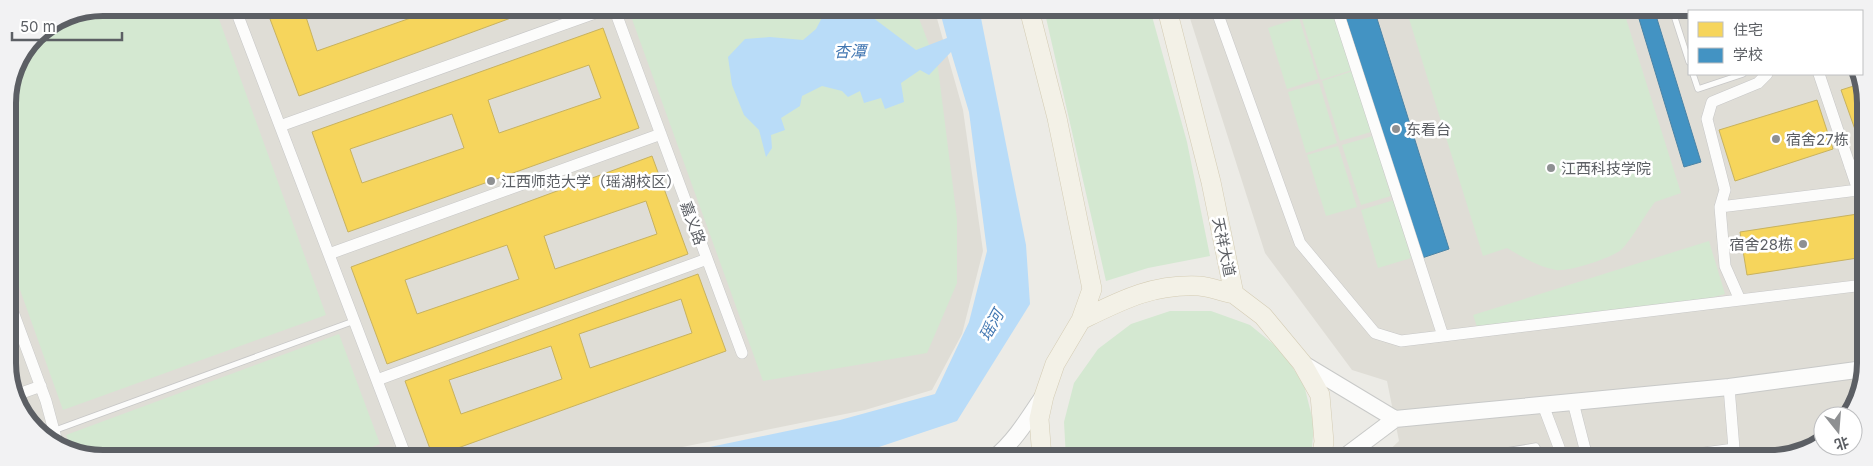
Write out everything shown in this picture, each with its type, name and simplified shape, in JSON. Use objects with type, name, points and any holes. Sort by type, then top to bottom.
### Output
[{"type":"main road","points":[[1031,16],[1057,118],[1092,289],[1081,320],[1055,364],[1044,396],[1039,419],[1041,450]]},
{"type":"main road","name":"天祥大道","points":[[1169,16],[1211,182],[1234,294],[1262,316],[1302,363],[1320,396],[1324,442],[1322,450]]},
{"type":"main road","points":[[1081,320],[1126,297],[1156,288],[1200,286],[1234,294]]},
{"type":"street","points":[[238,16],[403,449]]},
{"type":"street","points":[[280,126],[587,16]]},
{"type":"street","name":"嘉义路","points":[[617,16],[742,353]]},
{"type":"street","points":[[1219,16],[1300,243],[1375,333],[1401,341],[1857,286]]},
{"type":"street","points":[[1339,16],[1443,336]]},
{"type":"street","points":[[1740,300],[1725,266],[1720,207],[1725,190],[1708,119],[1712,102],[1758,83],[1766,75]]},
{"type":"street","points":[[1819,75],[1857,187]]},
{"type":"street","points":[[329,254],[660,134]]},
{"type":"street","points":[[1850,167],[1857,164]]},
{"type":"street","points":[[1720,207],[1857,190]]},
{"type":"street","points":[[377,380],[707,260]]},
{"type":"street","points":[[16,320],[41,386],[54,435]]},
{"type":"street","points":[[1302,363],[1395,419]]},
{"type":"street","points":[[1354,450],[1395,419],[1729,387],[1856,370]]},
{"type":"street","points":[[22,393],[41,386]]},
{"type":"street","points":[[1727,450],[1734,449],[1729,387]]},
{"type":"street","points":[[1003,450],[1044,396]]},
{"type":"street","points":[[1573,402],[1585,450]]},
{"type":"street","points":[[1543,405],[1560,450]]},
{"type":"lane","points":[[1674,16],[1688,59]]},
{"type":"lane","points":[[1693,75],[1698,89],[1740,75]]},
{"type":"lane","points":[[57,436],[354,321]]},
{"type":"lane","points":[[1512,450],[1536,446],[1538,450]]},
{"type":"shaded area","name":"江西师范大学（瑶湖校区）","points":[[103,16],[936,16],[963,110],[983,251],[962,334],[932,390],[865,410],[668,450],[103,450],[86,448],[70,443],[50,432],[34,416],[23,396],[18,380],[16,363],[16,97],[23,70],[31,55],[55,31],[70,23],[86,18]]},
{"type":"shaded area","name":"江西科技学院","points":[[1189,16],[1688,16],[1688,75],[1852,75],[1857,103],[1857,363],[1852,391],[1845,406],[1813,406],[1813,438],[1792,447],[1776,450],[1389,450],[1399,441],[1387,381],[1352,370],[1265,253]]},
{"type":"green space","points":[[103,16],[218,16],[326,315],[63,410],[16,279],[16,97],[23,70],[31,55],[55,31],[70,23],[86,18]]},
{"type":"green space","points":[[631,16],[918,16],[938,68],[957,219],[957,283],[927,353],[763,381]]},
{"type":"green space","points":[[1046,16],[1152,16],[1187,142],[1210,256],[1148,268],[1106,281]]},
{"type":"green space","points":[[1312,16],[1335,16],[1352,70],[1321,80],[1302,19]]},
{"type":"green space","points":[[1408,16],[1625,16],[1681,193],[1655,202],[1622,249],[1590,264],[1562,270],[1550,269],[1507,248],[1483,256]]},
{"type":"green space","points":[[1299,18],[1318,79],[1287,89],[1268,28]]},
{"type":"green space","points":[[1353,71],[1371,132],[1340,141],[1322,81]]},
{"type":"green space","points":[[1319,83],[1337,143],[1306,153],[1288,92]]},
{"type":"green space","points":[[1373,136],[1391,196],[1361,205],[1342,145]]},
{"type":"green space","points":[[1338,146],[1357,207],[1326,216],[1307,155]]},
{"type":"green space","points":[[1394,200],[1411,258],[1378,268],[1361,210]]},
{"type":"green space","points":[[1709,241],[1725,294],[1688,304],[1478,330],[1473,315]]},
{"type":"green space","points":[[1170,311],[1211,311],[1250,325],[1282,351],[1304,385],[1314,425],[1312,450],[1066,450],[1064,422],[1074,383],[1098,349],[1131,324]]},
{"type":"green space","points":[[339,334],[380,444],[364,450],[103,450],[86,448],[70,443],[66,435]]},
{"type":"water","points":[[823,16],[871,16],[916,50],[947,38],[941,16],[981,16],[1026,245],[1030,304],[957,421],[870,450],[696,450],[840,420],[935,394],[969,322],[987,251],[969,112],[951,52],[929,75],[920,70],[901,83],[904,102],[885,109],[881,98],[864,103],[860,91],[848,97],[842,91],[822,86],[802,96],[800,106],[781,118],[785,130],[771,135],[772,148],[766,157],[759,130],[744,115],[732,85],[728,57],[745,39],[770,37],[803,40],[816,29]]},
{"type":"building: 住宅","points":[[269,16],[309,16],[306,17],[317,51],[416,16],[516,16],[299,96]]},
{"type":"building: 住宅","points":[[603,28],[639,128],[348,232],[312,132]],"holes":[[[589,65],[601,98],[499,133],[488,100]],[[452,114],[464,148],[362,183],[350,149]]]},
{"type":"building: 住宅","points":[[1855,86],[1857,135],[1841,90]]},
{"type":"building: 住宅","name":"宿舍27栋","points":[[1817,100],[1833,149],[1735,181],[1719,130]]},
{"type":"building: 住宅","points":[[652,156],[688,254],[387,364],[351,267]],"holes":[[[646,201],[657,234],[555,269],[544,236]],[[507,245],[519,279],[417,314],[405,280]]]},
{"type":"building: 住宅","name":"宿舍28栋","points":[[1857,214],[1857,258],[1747,275],[1740,232]]},
{"type":"building: 住宅","points":[[698,274],[726,351],[452,450],[430,450],[405,381]],"holes":[[[681,299],[692,333],[590,368],[579,334]],[[551,346],[562,379],[461,414],[449,380]]]},
{"type":"building: 学校","name":"东看台","points":[[1345,16],[1376,16],[1449,249],[1422,258]]},
{"type":"building: 学校","points":[[1638,16],[1656,16],[1701,162],[1684,167]]},
{"type":"place","name":"东看台","points":[[1396,129]]},
{"type":"place","name":"宿舍27栋","points":[[1776,139]]},
{"type":"place","name":"江西科技学院","points":[[1551,168]]},
{"type":"place","name":"江西师范大学（瑶湖校区）","points":[[491,181]]},
{"type":"place","name":"宿舍28栋","points":[[1803,244]]},
{"type":"water label","name":"杏潭","points":[[850,51]]},
{"type":"water label","name":"瑶河","points":[[991,325]]}]
